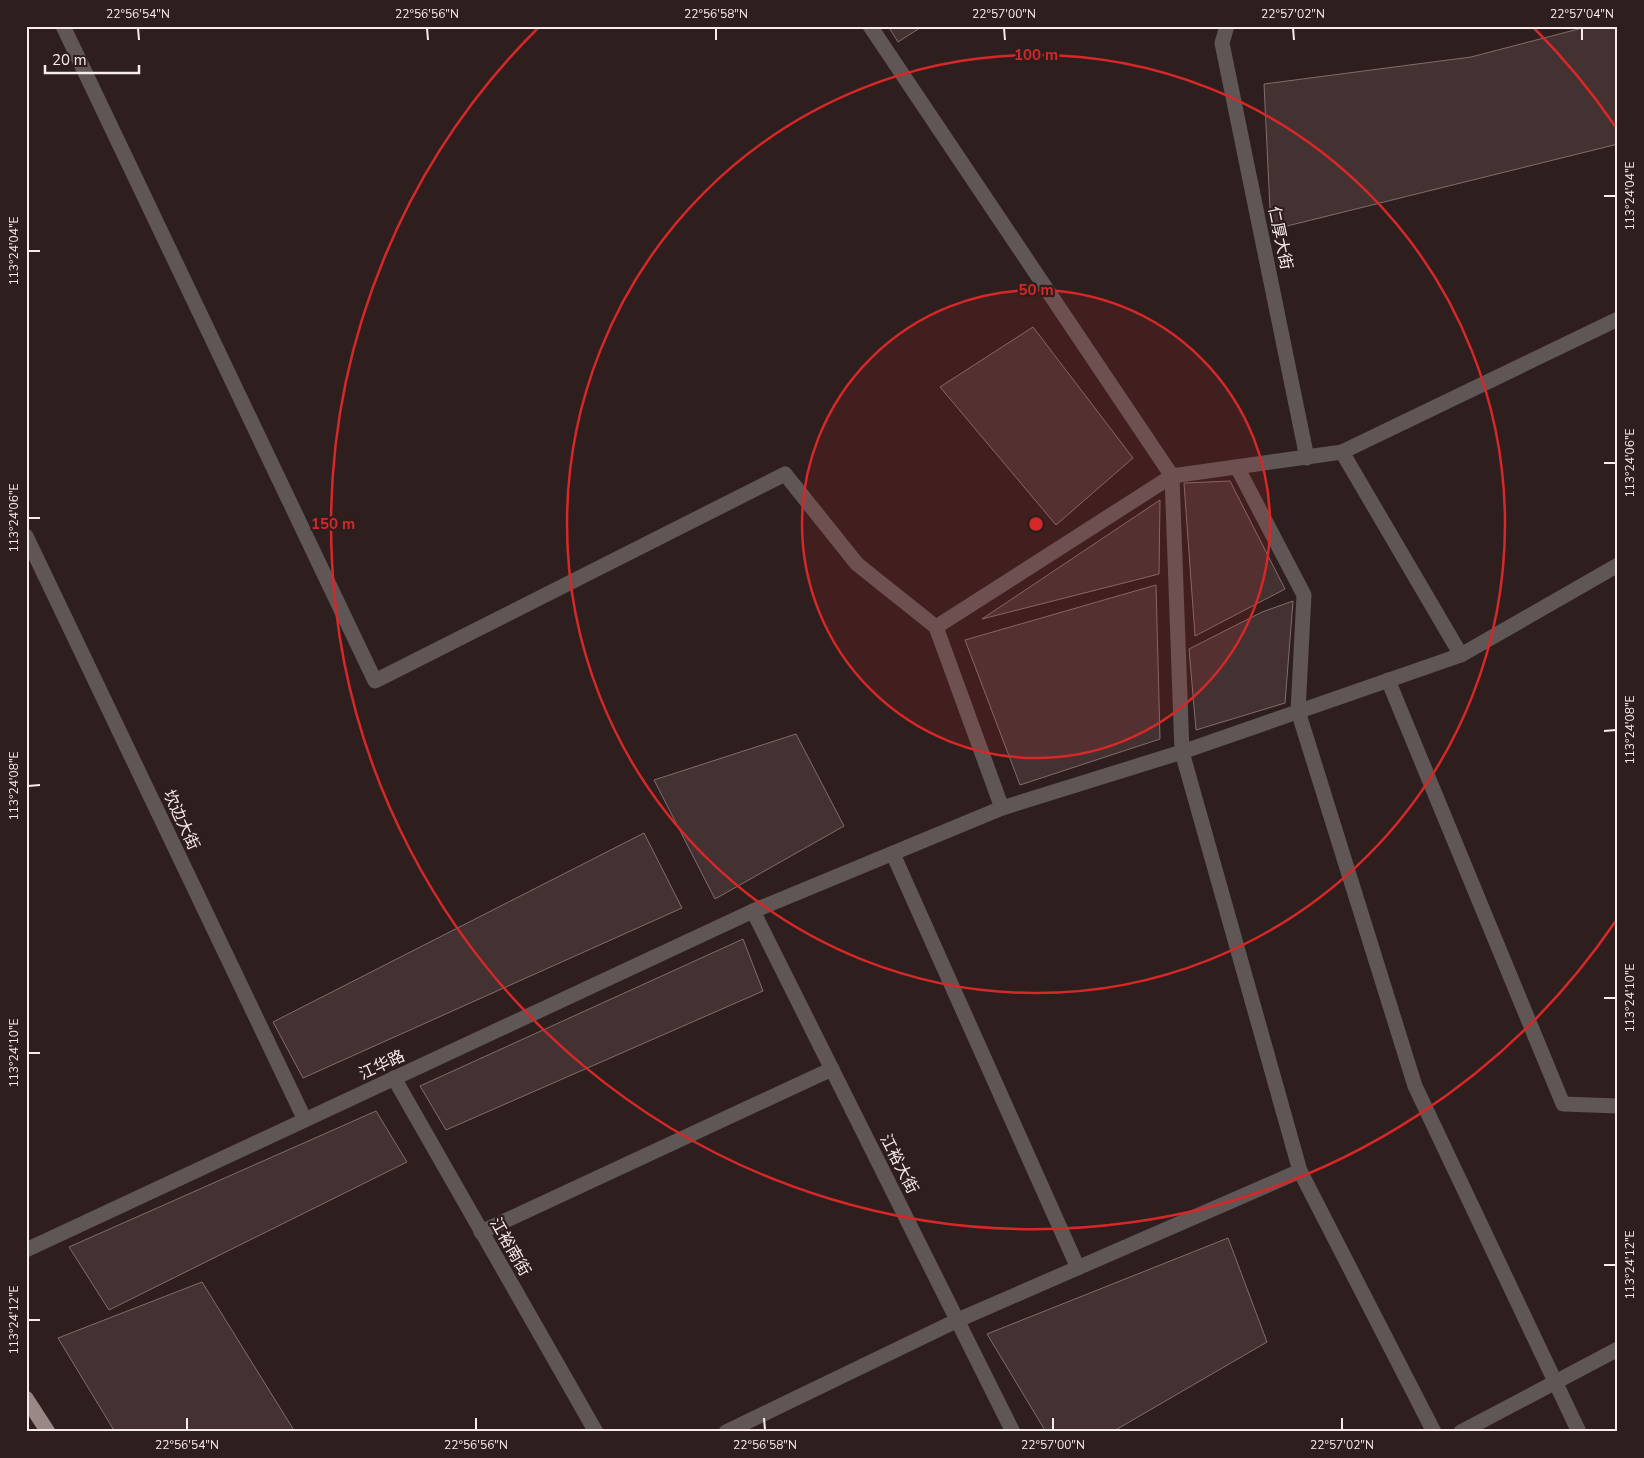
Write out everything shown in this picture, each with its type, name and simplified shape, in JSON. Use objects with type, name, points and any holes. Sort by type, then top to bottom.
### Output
[{"type":"main road","points":[[26,1398],[48,1432]]},
{"type":"street","points":[[63,26],[375,681],[785,474],[857,564],[936,627],[1002,808]]},
{"type":"street","points":[[870,26],[1172,476],[1182,752],[1300,1171],[1434,1432]]},
{"type":"street","name":"仁厚大街","points":[[1227,26],[1222,43],[1307,458]]},
{"type":"street","points":[[936,627],[1172,476],[1342,452],[1618,319]]},
{"type":"street","points":[[1342,452],[1461,655]]},
{"type":"street","points":[[1237,467],[1304,595],[1298,711],[1415,1086],[1578,1432]]},
{"type":"street","name":"坎边大街","points":[[26,536],[305,1120]]},
{"type":"street","name":"江华路","points":[[26,1250],[753,911],[1002,808],[1182,752],[1461,655],[1618,565]]},
{"type":"street","points":[[1388,680],[1563,1104],[1618,1106]]},
{"type":"street","points":[[893,854],[1078,1268]]},
{"type":"street","name":"江裕大街","points":[[753,911],[1014,1432]]},
{"type":"street","points":[[481,1232],[832,1069]]},
{"type":"street","name":"江裕南街","points":[[394,1078],[596,1432]]},
{"type":"street","points":[[726,1432],[958,1320],[1300,1171]]},
{"type":"street","points":[[1461,1432],[1618,1350]]},
{"type":"building","points":[[888,26],[923,26],[898,42]]},
{"type":"building","points":[[1590,26],[1618,26],[1618,144],[1271,230],[1264,84],[1471,57]]},
{"type":"building","points":[[1033,327],[1133,458],[1056,525],[940,387]]},
{"type":"building","points":[[1230,481],[1285,589],[1195,636],[1184,483]]},
{"type":"building","points":[[1160,500],[1159,574],[982,619]]},
{"type":"building","points":[[1156,585],[1160,739],[1020,785],[965,640]]},
{"type":"building","points":[[1293,601],[1285,703],[1196,730],[1189,649],[1262,612]]},
{"type":"building","points":[[796,734],[844,826],[715,899],[654,780]]},
{"type":"building","points":[[644,833],[682,908],[303,1078],[273,1022]]},
{"type":"building","points":[[743,939],[763,991],[446,1130],[420,1086]]},
{"type":"building","points":[[376,1111],[407,1162],[109,1310],[69,1247]]},
{"type":"building","points":[[1228,1238],[1267,1342],[1112,1432],[1046,1432],[987,1334]]},
{"type":"building","points":[[202,1282],[295,1432],[115,1432],[58,1338]]}]
